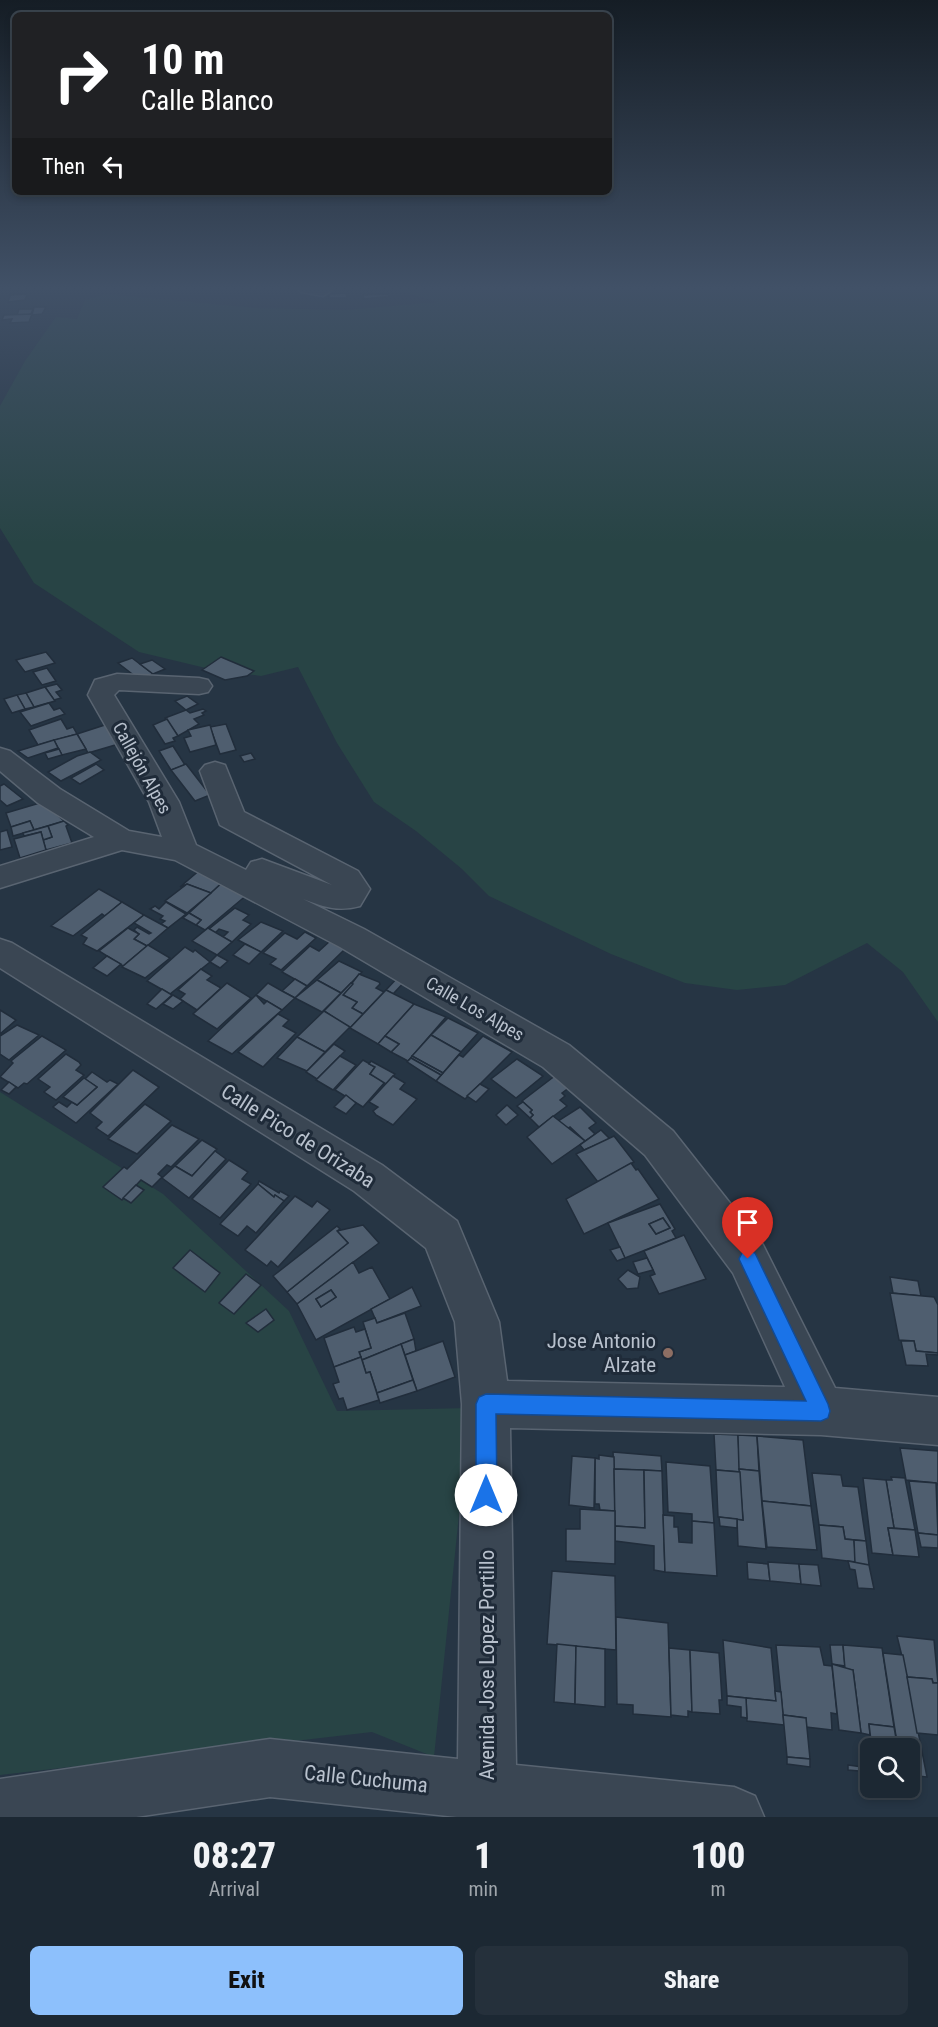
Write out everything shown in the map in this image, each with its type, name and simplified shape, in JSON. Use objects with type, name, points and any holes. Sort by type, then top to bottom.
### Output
[{"type":"street","name":"Callejón Alpes","points":[[183,851],[164,802],[101,695],[104,687],[117,682],[199,686]]},
{"type":"street","name":"Calle Los Alpes","points":[[0,757],[49,796],[121,840],[183,851],[352,938],[556,1056],[659,1143],[748,1259],[821,1411]]},
{"type":"street","points":[[183,851],[234,858],[336,899],[348,898],[354,889],[347,879],[231,818],[215,771]]},
{"type":"street","points":[[0,877],[121,840]]},
{"type":"street","name":"Calle Pico de Orizaba","points":[[0,952],[368,1178],[442,1235],[477,1322],[486,1404]]},
{"type":"street","points":[[486,1404],[821,1411],[938,1421]]},
{"type":"street","name":"Avenida Jose Lopez Portillo","points":[[486,1404],[487,1804]]},
{"type":"street","name":"Calle Cuchuma","points":[[0,1808],[270,1768],[487,1804],[734,1817]]},
{"type":"green space","points":[[18,374],[938,374],[938,1022],[903,972],[867,943],[785,985],[737,990],[685,983],[611,954],[489,896],[462,869],[416,831],[374,802],[337,743],[298,667],[261,676],[214,670],[139,652],[34,583],[0,528],[0,406]]},
{"type":"green space","points":[[0,1092],[163,1194],[289,1311],[337,1411],[470,1408],[434,1757],[372,1732],[0,1775]]},
{"type":"building","points":[[46,652],[55,663],[25,672],[16,660]]},
{"type":"building","points":[[221,657],[254,671],[247,676],[225,680],[202,670]]},
{"type":"building","points":[[132,658],[153,674],[140,680],[118,663]]},
{"type":"building","points":[[152,660],[165,669],[153,674],[140,664]]},
{"type":"building","points":[[47,668],[56,681],[42,685],[33,672]]},
{"type":"building","points":[[57,684],[62,690],[56,692],[61,698],[54,700],[45,687]]},
{"type":"building","points":[[45,687],[55,701],[34,707],[26,693]]},
{"type":"building","points":[[26,693],[34,707],[25,709],[17,695]]},
{"type":"building","points":[[17,695],[25,709],[12,713],[4,699]]},
{"type":"building","points":[[187,696],[198,704],[186,710],[175,701]]},
{"type":"building","points":[[49,703],[54,710],[60,708],[65,714],[31,726],[20,712]]},
{"type":"building","points":[[203,709],[206,711],[202,713],[204,715],[194,719],[199,724],[178,736],[165,718],[186,710],[190,713]]},
{"type":"building","points":[[61,719],[67,729],[73,727],[77,734],[38,745],[29,730]]},
{"type":"building","points":[[167,719],[178,736],[173,738],[175,741],[165,744],[153,725]]},
{"type":"building","points":[[111,723],[122,743],[88,753],[77,734]]},
{"type":"building","points":[[226,724],[236,750],[220,754],[210,727]]},
{"type":"building","points":[[210,725],[216,745],[190,752],[184,738],[191,736],[188,730]]},
{"type":"building","points":[[77,734],[86,749],[62,755],[54,740]]},
{"type":"building","points":[[54,740],[58,748],[28,758],[18,751]]},
{"type":"building","points":[[173,746],[185,765],[171,770],[159,751]]},
{"type":"building","points":[[59,749],[62,755],[48,759],[45,753]]},
{"type":"building","points":[[90,752],[101,760],[61,781],[48,772],[77,756]]},
{"type":"building","points":[[251,753],[255,759],[244,762],[240,756]]},
{"type":"building","points":[[96,764],[104,770],[80,784],[71,778]]},
{"type":"building","points":[[186,764],[210,795],[195,801],[171,770]]},
{"type":"building","points":[[4,784],[23,799],[7,806],[0,800],[0,786]]},
{"type":"building","points":[[43,802],[64,821],[34,830],[30,821],[11,827],[6,813]]},
{"type":"building","points":[[30,821],[34,830],[13,836],[11,827]]},
{"type":"building","points":[[64,821],[68,825],[66,826],[72,843],[46,850],[43,840],[52,837],[48,826]]},
{"type":"building","points":[[48,826],[52,837],[43,840],[41,832],[24,836],[23,833]]},
{"type":"building","points":[[7,830],[12,847],[0,850],[0,832]]},
{"type":"building","points":[[41,832],[46,850],[20,858],[14,839]]},
{"type":"building","points":[[201,869],[224,881],[211,893],[187,884],[180,887]]},
{"type":"building","points":[[224,881],[248,894],[205,930],[196,925],[201,920],[189,913]]},
{"type":"building","points":[[187,884],[211,893],[187,913],[165,901]]},
{"type":"building","points":[[99,889],[122,902],[105,916],[102,914],[73,936],[51,926]]},
{"type":"building","points":[[122,902],[144,915],[97,951],[83,944],[87,938],[81,935]]},
{"type":"building","points":[[166,902],[186,914],[168,928],[161,924],[165,921],[160,919],[163,916],[150,909],[155,906],[159,909]]},
{"type":"building","points":[[235,908],[249,915],[243,920],[251,924],[232,942],[223,937],[228,932],[219,929],[215,933],[209,929]]},
{"type":"building","points":[[189,913],[201,920],[196,925],[183,918]]},
{"type":"building","points":[[144,915],[168,928],[147,946],[134,939],[139,934],[134,930],[137,927],[151,933],[134,923]]},
{"type":"building","points":[[261,922],[283,931],[261,952],[238,940]]},
{"type":"building","points":[[128,928],[139,934],[134,939],[147,946],[123,966],[99,951]]},
{"type":"building","points":[[208,928],[232,942],[217,955],[192,941]]},
{"type":"building","points":[[305,932],[316,938],[281,970],[270,964],[276,959],[263,953],[285,933],[297,939]]},
{"type":"building","points":[[330,941],[345,949],[307,986],[282,972],[310,946],[319,951]]},
{"type":"building","points":[[245,944],[261,952],[249,964],[233,955]]},
{"type":"building","points":[[148,945],[170,958],[145,978],[122,967]]},
{"type":"building","points":[[185,947],[193,952],[195,950],[210,962],[170,994],[147,981]]},
{"type":"building","points":[[217,955],[228,961],[220,968],[210,962]]},
{"type":"building","points":[[107,956],[121,964],[107,976],[93,968]]},
{"type":"building","points":[[339,961],[362,972],[341,993],[317,980]]},
{"type":"building","points":[[201,969],[212,976],[207,980],[221,988],[197,1010],[180,999],[185,994],[178,990]]},
{"type":"building","points":[[359,974],[379,982],[376,988],[384,992],[363,1014],[352,1008],[357,1002],[343,995]]},
{"type":"building","points":[[400,975],[407,979],[393,994],[386,990]]},
{"type":"building","points":[[295,979],[307,986],[295,998],[282,991]]},
{"type":"building","points":[[317,980],[341,993],[322,1012],[295,998]]},
{"type":"building","points":[[227,983],[251,998],[217,1029],[193,1014]]},
{"type":"building","points":[[268,983],[295,998],[282,1010],[256,995]]},
{"type":"building","points":[[351,983],[353,984],[343,995],[357,1002],[352,1008],[363,1014],[350,1028],[324,1011]]},
{"type":"building","points":[[162,989],[172,995],[156,1009],[147,1004]]},
{"type":"building","points":[[386,990],[414,1004],[378,1044],[350,1028]]},
{"type":"building","points":[[173,995],[183,1001],[173,1009],[163,1004]]},
{"type":"building","points":[[256,995],[264,1004],[267,1001],[282,1010],[232,1054],[208,1041]]},
{"type":"building","points":[[414,1004],[446,1017],[408,1061],[391,1052],[399,1044],[385,1036]]},
{"type":"building","points":[[0,1010],[16,1020],[0,1034]]},
{"type":"building","points":[[324,1011],[350,1027],[325,1052],[297,1037]]},
{"type":"building","points":[[278,1014],[289,1020],[283,1026],[296,1033],[263,1067],[238,1052]]},
{"type":"building","points":[[448,1018],[478,1033],[461,1052],[431,1035]]},
{"type":"building","points":[[17,1025],[39,1035],[9,1060],[0,1054],[0,1036]]},
{"type":"building","points":[[431,1035],[461,1052],[443,1073],[412,1056]]},
{"type":"building","points":[[42,1036],[66,1050],[27,1084],[24,1083],[18,1088],[0,1077],[13,1063],[11,1061]]},
{"type":"building","points":[[385,1036],[399,1044],[391,1052],[378,1044]]},
{"type":"building","points":[[483,1036],[512,1052],[465,1099],[436,1081],[459,1055],[463,1057]]},
{"type":"building","points":[[297,1037],[325,1052],[307,1071],[277,1058]]},
{"type":"building","points":[[334,1044],[345,1051],[317,1079],[306,1072]]},
{"type":"building","points":[[66,1054],[79,1062],[81,1065],[76,1070],[84,1075],[56,1100],[44,1092],[50,1087],[38,1079]]},
{"type":"building","points":[[340,1056],[356,1065],[333,1090],[316,1080]]},
{"type":"building","points":[[412,1056],[443,1073],[441,1075],[411,1058]]},
{"type":"building","points":[[411,1058],[441,1075],[436,1081],[407,1062]]},
{"type":"building","points":[[517,1059],[543,1076],[516,1098],[491,1079]]},
{"type":"building","points":[[363,1060],[375,1067],[370,1074],[385,1082],[363,1107],[335,1090]]},
{"type":"building","points":[[371,1061],[395,1074],[386,1084],[370,1074],[375,1067],[369,1064]]},
{"type":"building","points":[[133,1070],[159,1087],[108,1136],[96,1128],[102,1122],[90,1113]]},
{"type":"building","points":[[92,1072],[107,1082],[110,1080],[118,1084],[76,1123],[53,1107],[59,1102],[67,1107],[72,1102],[77,1105],[97,1087],[85,1079]]},
{"type":"building","points":[[560,1072],[574,1084],[562,1093],[565,1096],[560,1100],[567,1106],[539,1127],[530,1118],[533,1115],[530,1112],[532,1110],[522,1101]]},
{"type":"building","points":[[393,1076],[405,1083],[400,1089],[417,1099],[393,1125],[376,1115],[373,1111],[378,1107],[369,1102]]},
{"type":"building","points":[[84,1078],[97,1087],[77,1105],[63,1097]]},
{"type":"building","points":[[9,1082],[16,1087],[9,1094],[1,1090]]},
{"type":"building","points":[[480,1084],[489,1089],[476,1102],[467,1096]]},
{"type":"building","points":[[346,1095],[356,1103],[346,1114],[334,1107]]},
{"type":"building","points":[[523,1102],[532,1110],[530,1112],[533,1115],[530,1118],[517,1106]]},
{"type":"building","points":[[145,1104],[171,1121],[137,1154],[108,1139]]},
{"type":"building","points":[[507,1105],[518,1115],[506,1125],[496,1115]]},
{"type":"building","points":[[580,1107],[596,1123],[589,1128],[595,1134],[585,1141],[570,1127],[567,1129],[558,1121]]},
{"type":"building","points":[[553,1116],[585,1141],[552,1164],[527,1137]]},
{"type":"building","points":[[172,1125],[199,1139],[171,1167],[167,1165],[158,1174],[162,1177],[152,1187],[141,1180],[122,1200],[103,1187],[124,1167],[127,1169]]},
{"type":"building","points":[[601,1130],[610,1139],[584,1150],[580,1145]]},
{"type":"building","points":[[614,1136],[634,1162],[598,1182],[576,1154]]},
{"type":"building","points":[[202,1140],[217,1149],[192,1176],[175,1166]]},
{"type":"building","points":[[215,1151],[226,1159],[189,1198],[162,1178],[175,1166],[192,1176]]},
{"type":"building","points":[[229,1160],[248,1172],[242,1179],[251,1184],[220,1218],[192,1199]]},
{"type":"building","points":[[631,1163],[636,1170],[638,1169],[659,1199],[584,1234],[566,1199]]},
{"type":"building","points":[[259,1181],[289,1196],[284,1201],[275,1195],[274,1197],[258,1184]]},
{"type":"building","points":[[258,1184],[274,1197],[275,1195],[284,1201],[256,1233],[247,1226],[238,1236],[220,1224]]},
{"type":"building","points":[[136,1185],[144,1190],[131,1203],[123,1198]]},
{"type":"building","points":[[295,1196],[312,1207],[317,1201],[330,1210],[278,1267],[271,1261],[267,1266],[245,1250]]},
{"type":"building","points":[[660,1204],[675,1229],[672,1231],[676,1238],[625,1258],[608,1223]],"holes":[[[663,1218],[670,1228],[656,1234],[649,1224]]]},
{"type":"building","points":[[663,1218],[670,1228],[656,1234],[649,1224]]},
{"type":"building","points":[[363,1225],[379,1243],[297,1304],[287,1292],[348,1243],[337,1231]]},
{"type":"building","points":[[337,1226],[340,1229],[337,1231],[348,1243],[287,1292],[273,1276]]},
{"type":"building","points":[[684,1235],[706,1279],[659,1294],[650,1276],[655,1274],[644,1251]]},
{"type":"building","points":[[620,1247],[625,1258],[617,1261],[610,1250]]},
{"type":"building","points":[[190,1250],[220,1273],[205,1292],[173,1268]]},
{"type":"building","points":[[647,1258],[653,1270],[638,1274],[633,1262]]},
{"type":"building","points":[[353,1262],[359,1273],[372,1267],[390,1299],[316,1340],[297,1304]],"holes":[[[331,1290],[336,1297],[321,1307],[316,1299]]]},
{"type":"building","points":[[628,1270],[640,1277],[638,1288],[627,1289],[618,1279]]},
{"type":"building","points":[[246,1274],[261,1285],[234,1314],[219,1303]]},
{"type":"building","points":[[890,1277],[918,1281],[921,1296],[893,1293]]},
{"type":"building","points":[[412,1287],[421,1306],[377,1323],[371,1309]]},
{"type":"building","points":[[331,1290],[336,1297],[321,1307],[316,1299]]},
{"type":"building","points":[[890,1293],[934,1297],[938,1305],[938,1353],[916,1351],[914,1341],[899,1340]]},
{"type":"building","points":[[266,1309],[274,1320],[258,1332],[246,1323]]},
{"type":"building","points":[[405,1313],[414,1339],[362,1360],[359,1352],[371,1348],[363,1322],[375,1318],[377,1323]]},
{"type":"building","points":[[354,1327],[356,1332],[365,1329],[371,1348],[359,1352],[361,1357],[334,1367],[324,1338]]},
{"type":"building","points":[[414,1339],[416,1351],[405,1355],[401,1344]]},
{"type":"building","points":[[443,1341],[455,1377],[417,1391],[405,1355]]},
{"type":"building","points":[[901,1341],[914,1341],[916,1351],[938,1353],[938,1355],[926,1354],[928,1366],[906,1365]]},
{"type":"building","points":[[401,1344],[413,1380],[377,1393],[370,1372],[366,1373],[362,1360]]},
{"type":"building","points":[[361,1357],[366,1373],[370,1372],[379,1400],[347,1410],[343,1398],[339,1399],[333,1384],[339,1382],[334,1367]]},
{"type":"building","points":[[413,1380],[417,1391],[380,1403],[377,1393]]},
{"type":"building","points":[[714,1434],[738,1435],[740,1472],[716,1470]]},
{"type":"building","points":[[738,1435],[757,1436],[759,1471],[739,1469]]},
{"type":"building","points":[[757,1436],[803,1440],[811,1506],[762,1501]]},
{"type":"building","points":[[900,1448],[938,1451],[938,1485],[906,1480]]},
{"type":"building","points":[[613,1452],[661,1456],[662,1471],[614,1469]]},
{"type":"building","points":[[599,1455],[614,1457],[615,1511],[600,1510],[599,1504],[595,1504],[595,1458],[599,1459]]},
{"type":"building","points":[[572,1456],[595,1458],[594,1508],[569,1505]]},
{"type":"building","points":[[666,1462],[710,1466],[714,1523],[692,1521],[692,1514],[668,1512]]},
{"type":"building","points":[[614,1469],[644,1470],[645,1528],[615,1526]]},
{"type":"building","points":[[739,1469],[759,1471],[766,1549],[738,1546],[737,1519],[743,1520]]},
{"type":"building","points":[[644,1470],[662,1471],[665,1572],[654,1570],[654,1546],[615,1541],[615,1526],[645,1528]]},
{"type":"building","points":[[716,1470],[740,1472],[743,1520],[718,1517]]},
{"type":"building","points":[[812,1473],[841,1475],[843,1486],[858,1487],[866,1541],[845,1539],[843,1527],[819,1525]]},
{"type":"building","points":[[891,1477],[905,1478],[915,1530],[894,1528],[886,1480],[892,1480]]},
{"type":"building","points":[[863,1478],[886,1480],[894,1528],[888,1528],[893,1555],[872,1553]]},
{"type":"building","points":[[909,1481],[936,1483],[938,1535],[918,1533]]},
{"type":"building","points":[[762,1501],[811,1506],[817,1550],[767,1547]]},
{"type":"building","points":[[580,1509],[615,1511],[615,1564],[566,1561],[566,1529],[580,1529]]},
{"type":"building","points":[[663,1515],[674,1516],[674,1527],[678,1527],[679,1542],[692,1543],[692,1521],[714,1523],[717,1576],[665,1572]]},
{"type":"building","points":[[719,1517],[737,1519],[737,1528],[720,1526]]},
{"type":"building","points":[[819,1525],[843,1527],[845,1539],[854,1540],[856,1562],[822,1558]]},
{"type":"building","points":[[888,1528],[915,1530],[919,1557],[893,1555]]},
{"type":"building","points":[[918,1533],[938,1535],[938,1548],[921,1547]]},
{"type":"building","points":[[854,1540],[866,1541],[869,1565],[855,1564]]},
{"type":"building","points":[[848,1561],[869,1565],[874,1589],[858,1588],[855,1570],[850,1569]]},
{"type":"building","points":[[747,1562],[768,1564],[770,1581],[748,1579]]},
{"type":"building","points":[[768,1562],[799,1564],[801,1584],[770,1581]]},
{"type":"building","points":[[799,1564],[818,1565],[821,1586],[801,1584]]},
{"type":"building","points":[[552,1571],[615,1576],[616,1650],[547,1644]]},
{"type":"building","points":[[616,1617],[668,1623],[671,1717],[633,1714],[633,1705],[617,1704]]},
{"type":"building","points":[[897,1636],[934,1640],[938,1683],[933,1683],[932,1679],[907,1677]]},
{"type":"building","points":[[723,1640],[771,1648],[776,1701],[727,1696]]},
{"type":"building","points":[[557,1644],[576,1646],[575,1704],[554,1702]]},
{"type":"building","points":[[776,1645],[820,1647],[824,1665],[832,1666],[837,1714],[831,1713],[832,1730],[806,1727],[806,1718],[783,1715]]},
{"type":"building","points":[[830,1645],[843,1645],[845,1666],[832,1664]]},
{"type":"building","points":[[843,1645],[882,1648],[894,1727],[869,1724],[870,1735],[861,1733],[853,1670],[845,1669]]},
{"type":"building","points":[[576,1646],[605,1649],[605,1707],[575,1704]]},
{"type":"building","points":[[669,1648],[690,1650],[692,1712],[688,1711],[688,1717],[671,1715]]},
{"type":"building","points":[[690,1650],[719,1653],[722,1700],[719,1700],[720,1714],[692,1712]]},
{"type":"building","points":[[883,1653],[903,1655],[919,1738],[896,1738]]},
{"type":"building","points":[[832,1664],[853,1670],[861,1733],[839,1730]]},
{"type":"building","points":[[907,1677],[932,1679],[933,1683],[938,1683],[938,1735],[917,1733]]},
{"type":"building","points":[[775,1691],[781,1692],[784,1725],[747,1721],[746,1698],[776,1701]]},
{"type":"building","points":[[727,1696],[746,1698],[747,1718],[741,1717],[741,1707],[727,1705]]},
{"type":"building","points":[[783,1715],[806,1718],[810,1759],[787,1757]]},
{"type":"building","points":[[869,1724],[894,1727],[896,1738],[871,1738]]},
{"type":"building","points":[[920,1741],[927,1777],[920,1776]]},
{"type":"building","points":[[787,1757],[810,1759],[810,1767],[787,1764]]},
{"type":"building","points":[[848,1765],[860,1767],[860,1771],[848,1770]]},
{"type":"place","name":"Jose Antonio Alzate","points":[[668,1353]]},
{"type":"route","points":[[486,1495],[486,1404],[821,1411],[748,1259]]}]
